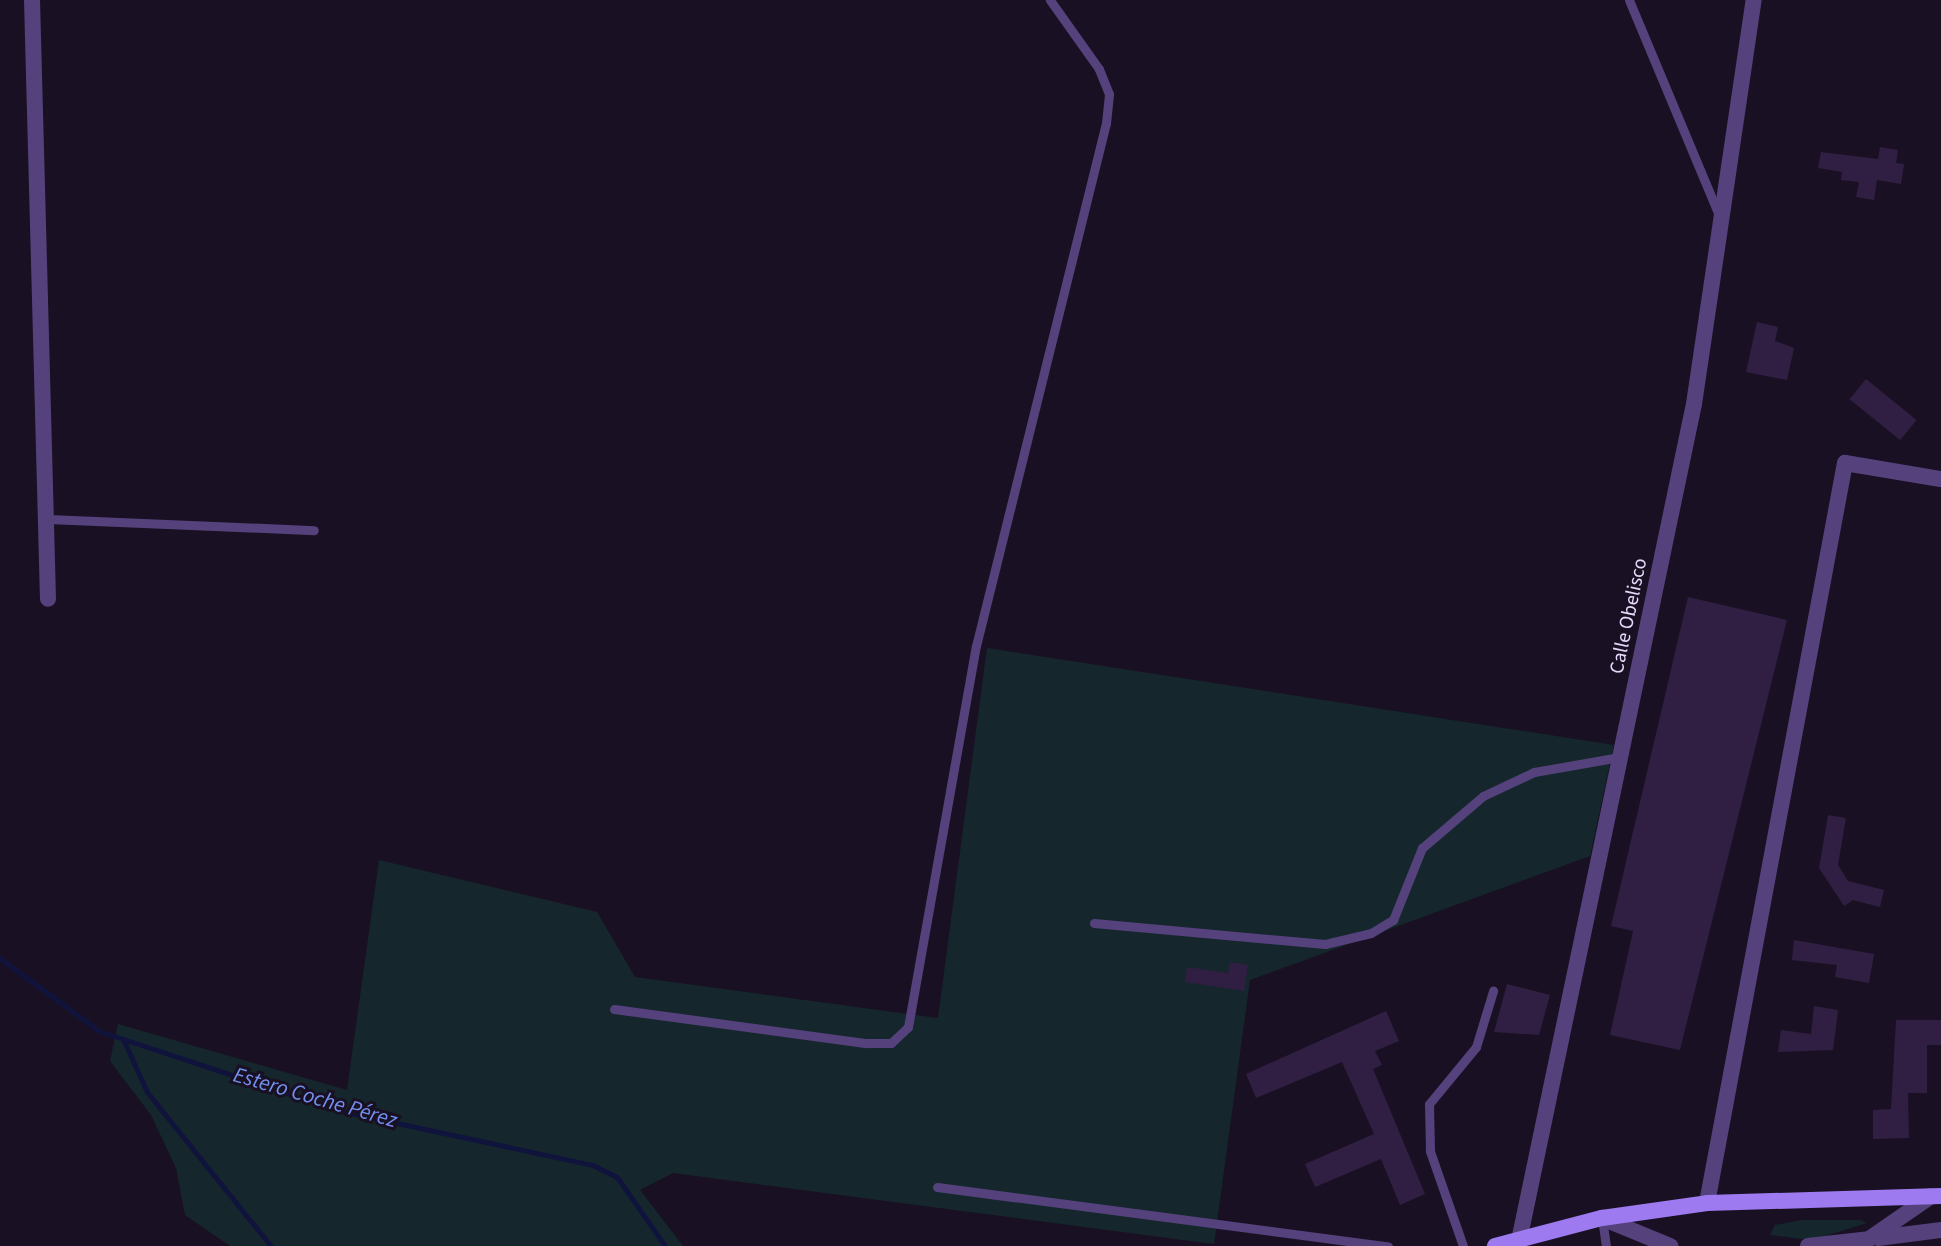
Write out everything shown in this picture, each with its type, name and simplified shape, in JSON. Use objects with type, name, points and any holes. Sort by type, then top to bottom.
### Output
[{"type":"main road","points":[[1495,1246],[1520,1236],[1602,1218],[1707,1203],[1936,1196]]},
{"type":"street","points":[[32,0],[48,599]]},
{"type":"street","name":"Calle Obelisco","points":[[1520,1236],[1694,404],[1754,0]]},
{"type":"street","points":[[1707,1203],[1845,463],[1941,479]]},
{"type":"street","points":[[1869,1239],[1936,1196]]},
{"type":"street","points":[[1602,1218],[1670,1246]]},
{"type":"street","points":[[1808,1246],[1941,1230]]},
{"type":"lane","points":[[614,1009],[867,1043],[891,1043],[908,1027],[976,646],[1106,123],[1109,94],[1099,69],[1050,0]]},
{"type":"lane","points":[[1629,0],[1721,221]]},
{"type":"lane","points":[[48,519],[314,530]]},
{"type":"lane","points":[[1094,923],[1325,944],[1371,933],[1393,920],[1422,848],[1483,796],[1534,772],[1620,757]]},
{"type":"lane","points":[[1463,1246],[1430,1151],[1429,1104],[1476,1047],[1493,991]]},
{"type":"lane","points":[[937,1187],[1388,1246]]},
{"type":"lane","points":[[1602,1218],[1606,1246]]},
{"type":"green space","points":[[987,648],[1614,745],[1590,856],[1250,980],[1214,1244],[673,1173],[640,1190],[683,1246],[230,1246],[185,1215],[176,1168],[151,1115],[110,1061],[118,1024],[347,1090],[379,860],[597,912],[635,977],[938,1018]]},
{"type":"green space","points":[[1801,1220],[1860,1220],[1867,1223],[1812,1240],[1770,1235],[1775,1225]]},
{"type":"building","points":[[1880,147],[1898,150],[1896,163],[1904,164],[1901,184],[1877,180],[1874,200],[1856,197],[1859,182],[1841,180],[1842,172],[1818,168],[1821,152],[1878,159]]},
{"type":"building","points":[[1757,322],[1778,327],[1775,341],[1794,348],[1787,380],[1746,372]]},
{"type":"building","points":[[1866,379],[1917,420],[1900,440],[1850,399]]},
{"type":"building","points":[[1688,597],[1787,620],[1680,1050],[1610,1035],[1633,931],[1611,926]]},
{"type":"building","points":[[1828,815],[1846,818],[1838,865],[1848,881],[1884,890],[1880,907],[1853,900],[1844,906],[1819,868]]},
{"type":"building","points":[[1794,940],[1874,954],[1869,983],[1835,977],[1837,965],[1792,960]]},
{"type":"building","points":[[1230,962],[1248,965],[1244,991],[1185,982],[1187,967],[1228,973]]},
{"type":"building","points":[[1507,984],[1550,995],[1539,1035],[1494,1032]]},
{"type":"building","points":[[1814,1006],[1838,1010],[1833,1050],[1778,1052],[1781,1030],[1811,1034]]},
{"type":"building","points":[[1386,1011],[1399,1041],[1375,1051],[1382,1065],[1373,1069],[1425,1194],[1400,1205],[1381,1159],[1315,1187],[1305,1164],[1374,1134],[1342,1062],[1256,1098],[1246,1074]]},
{"type":"building","points":[[1896,1020],[1941,1020],[1941,1045],[1927,1045],[1927,1093],[1908,1093],[1909,1138],[1873,1139],[1873,1110],[1891,1109]]},
{"type":"waterway","name":"Estero Coche Pérez","points":[[0,958],[99,1031],[341,1111],[593,1165],[617,1177],[665,1246]]},
{"type":"waterway","points":[[123,1039],[147,1092],[271,1246]]}]
